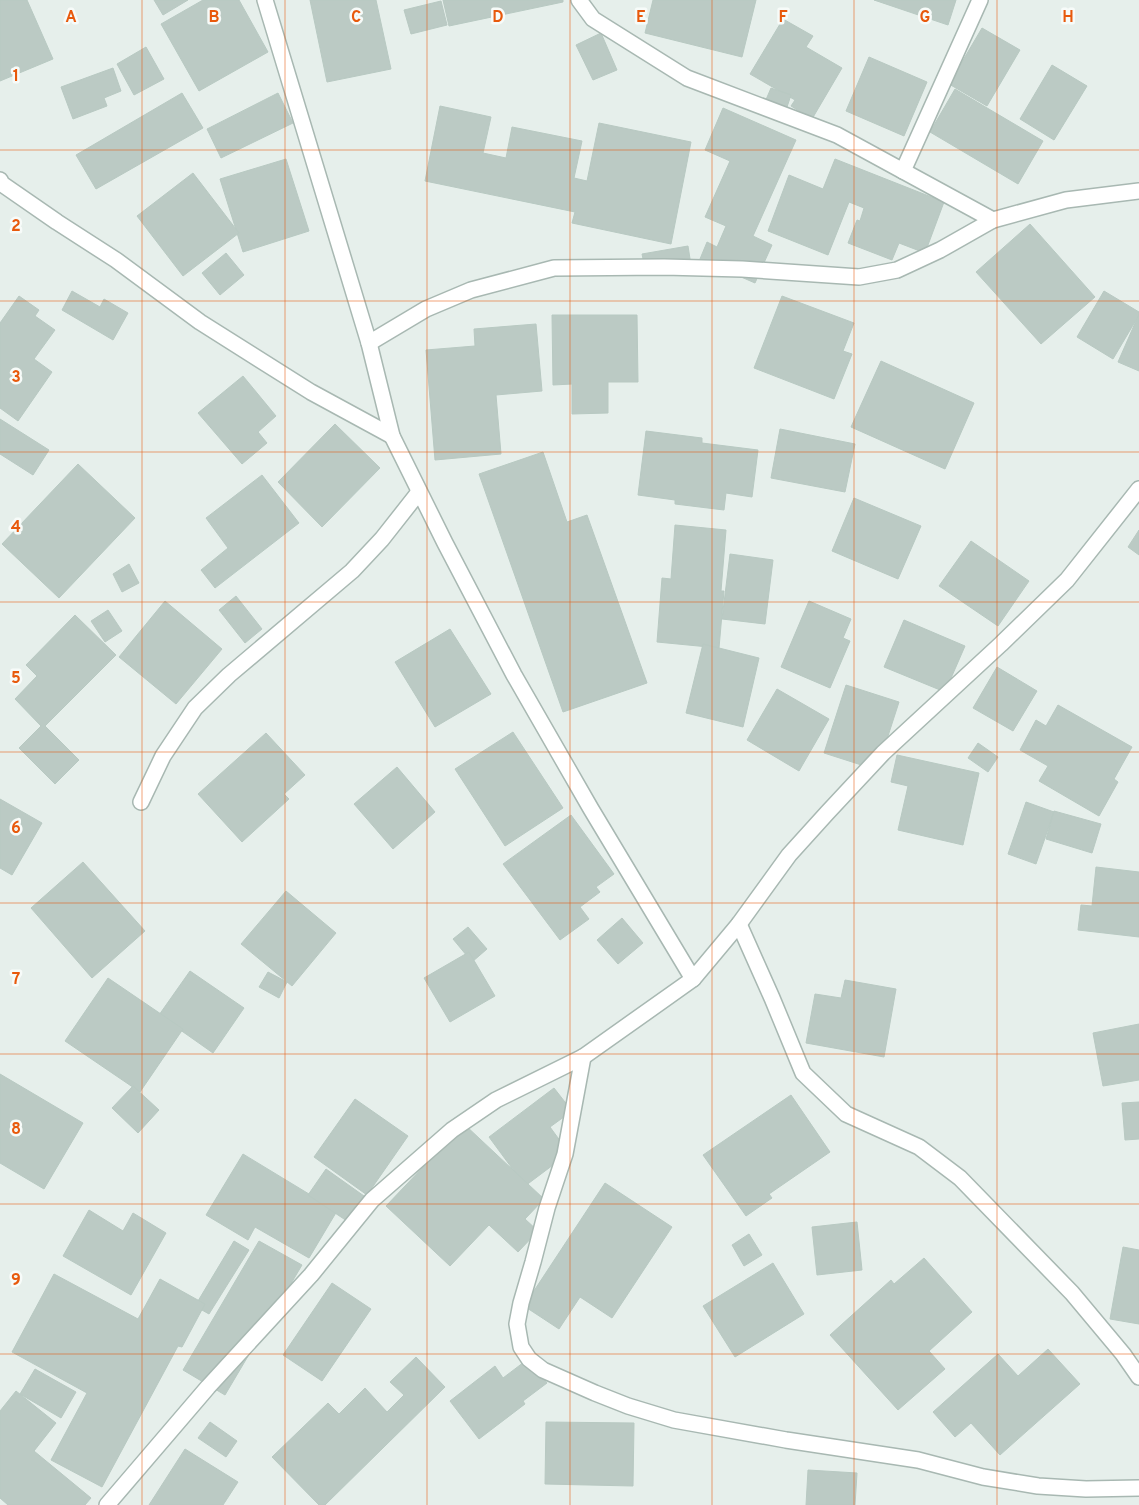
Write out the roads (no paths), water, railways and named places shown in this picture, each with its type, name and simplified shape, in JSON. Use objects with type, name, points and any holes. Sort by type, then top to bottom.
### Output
[{"type":"street","points":[[265,0],[369,343],[392,436],[514,675],[591,809],[693,979]]},
{"type":"street","points":[[579,0],[593,19],[687,78],[837,135],[993,220]]},
{"type":"street","points":[[903,171],[980,0]]},
{"type":"street","points":[[1,183],[116,260],[200,322],[310,392],[392,436]]},
{"type":"street","points":[[369,343],[426,309],[471,290],[554,268],[664,267],[742,269],[859,277],[898,270],[940,250],[993,220],[1066,200],[1139,191]]},
{"type":"street","points":[[107,1505],[208,1388],[310,1275],[372,1200],[452,1130],[496,1100],[583,1057],[693,979],[739,924],[790,855],[827,813],[883,753],[1067,580],[1139,489]]},
{"type":"street","points":[[142,802],[163,756],[195,708],[229,676],[352,572],[382,539],[419,492]]},
{"type":"street","points":[[739,924],[803,1073],[846,1114],[919,1147],[960,1178],[1072,1292],[1123,1354],[1139,1377]]},
{"type":"street","points":[[583,1057],[565,1154],[547,1208],[517,1324],[521,1347],[529,1359],[542,1370],[628,1406],[674,1420],[786,1440],[918,1460],[984,1477],[1038,1486],[1086,1489],[1139,1488]]}]
